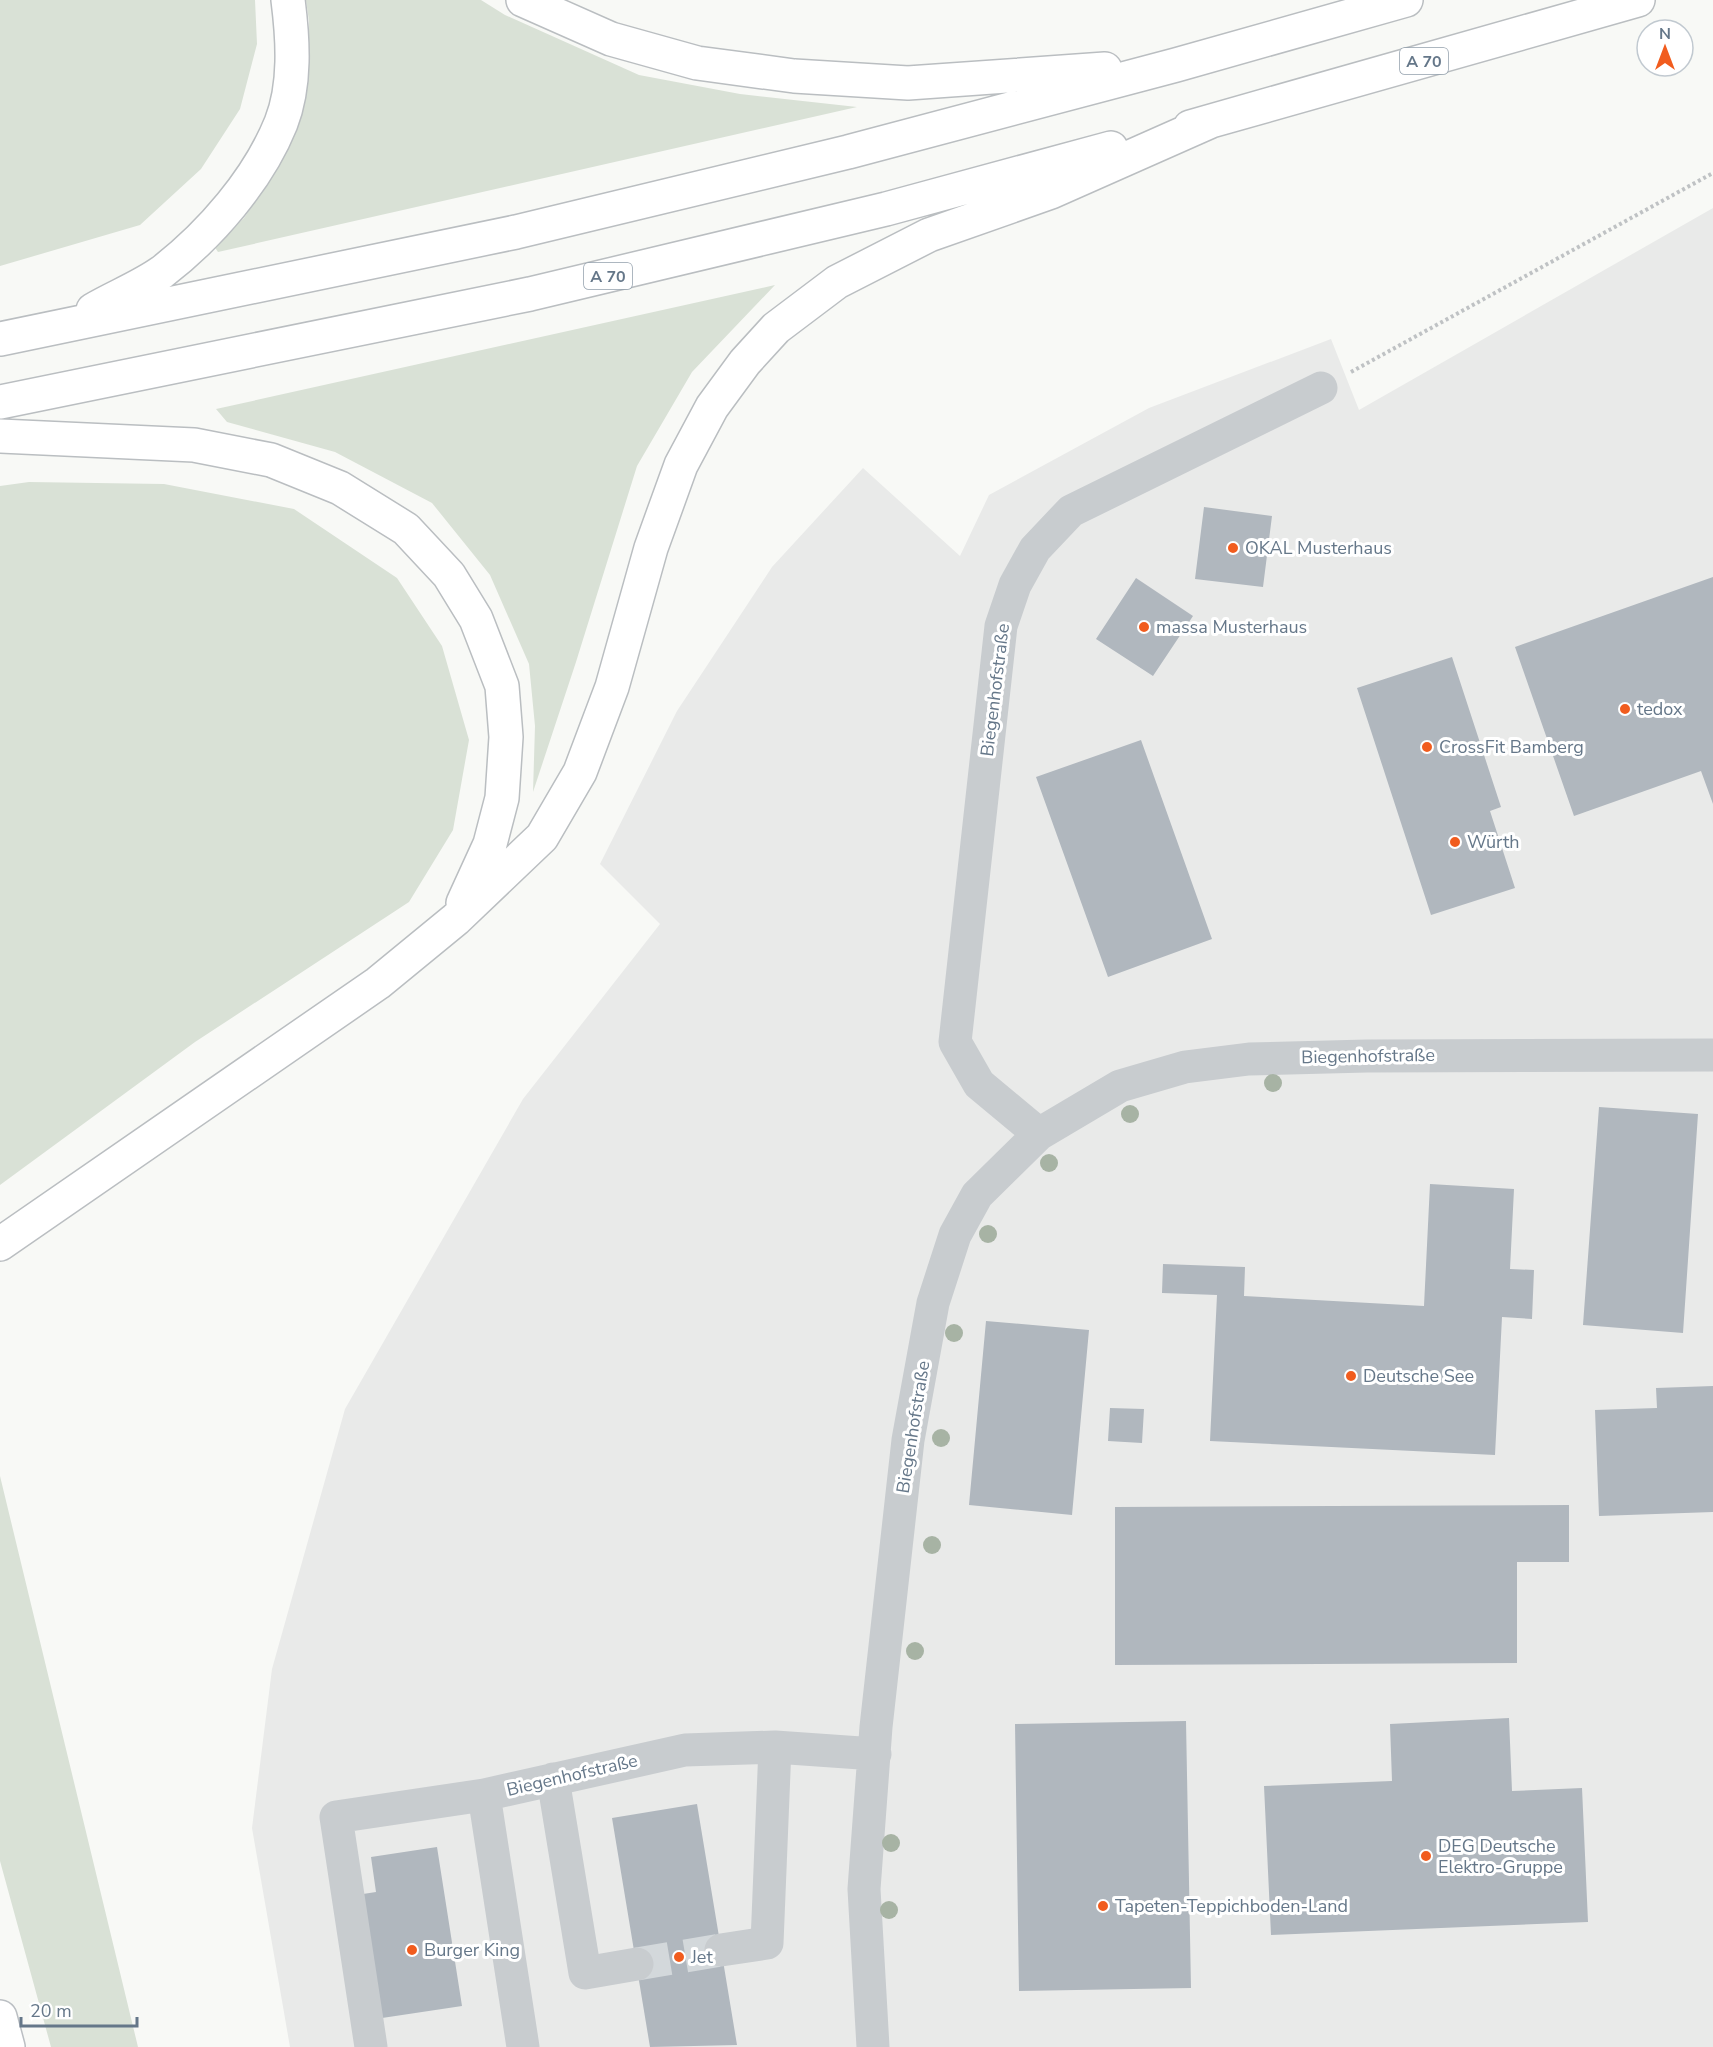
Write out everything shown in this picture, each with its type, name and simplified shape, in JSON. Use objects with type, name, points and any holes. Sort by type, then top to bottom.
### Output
[{"type":"main road","points":[[63,326],[160,273],[214,227],[254,175],[281,122],[288,94],[292,32],[288,0]]},
{"type":"main road","points":[[523,0],[611,39],[643,48],[697,63],[794,76],[908,83],[1176,65]]},
{"type":"main road","points":[[0,339],[516,232],[848,152],[1176,65],[1406,0]]},
{"type":"main road","name":"A 70","points":[[0,402],[530,294],[886,209],[1209,122],[1638,0]]},
{"type":"main road","points":[[0,1244],[378,983],[456,919],[542,837],[580,772],[612,687],[651,548],[681,465],[712,407],[745,362],[776,328],[837,282],[929,235],[1051,192],[1209,122]]},
{"type":"main road","points":[[0,436],[194,445],[271,460],[340,488],[406,529],[428,552],[449,575],[476,619],[502,686],[507,737],[502,798],[490,844],[456,919]]},
{"type":"main road","points":[[0,2017],[8,2047]]},
{"type":"street","name":"Biegenhofstraße","points":[[1039,1134],[979,1084],[956,1042],[1001,626],[1015,585],[1035,549],[1071,511],[1321,388]]},
{"type":"street","name":"Biegenhofstraße","points":[[873,2047],[864,1889],[874,1754],[908,1440],[933,1303],[955,1235],[977,1194],[1039,1134],[1120,1086],[1185,1067],[1249,1059],[1379,1056],[1713,1055]]},
{"type":"street","name":"Biegenhofstraße","points":[[371,2047],[336,1817],[484,1795],[685,1750],[775,1747],[874,1754]]},
{"type":"street","points":[[721,1950],[767,1943],[775,1747]]},
{"type":"street","points":[[553,1779],[585,1973],[637,1964]]},
{"type":"street","points":[[484,1795],[522,2047]]},
{"type":"path","points":[[1321,388],[1713,173]]},
{"type":"shaded area","points":[[0,0],[255,0],[257,44],[240,109],[201,169],[140,225],[0,266]]},
{"type":"shaded area","points":[[306,0],[481,0],[505,15],[639,75],[740,94],[857,107],[218,252],[214,246],[244,218],[260,194],[307,83],[309,21]]},
{"type":"shaded area","points":[[1713,208],[1713,2047],[290,2047],[252,1828],[272,1669],[345,1409],[523,1099],[660,924],[600,864],[677,711],[772,567],[863,468],[960,556],[989,495],[1149,408],[1331,339],[1359,410]]},
{"type":"shaded area","points":[[775,285],[692,372],[637,466],[533,792],[535,726],[529,664],[490,575],[432,503],[335,452],[227,422],[216,409]]},
{"type":"shaded area","points":[[29,482],[164,484],[294,509],[397,578],[442,646],[469,740],[453,830],[409,902],[195,1042],[0,1185],[0,486]]},
{"type":"shaded area","points":[[0,1476],[138,2047],[51,2047],[0,1861]]},
{"type":"building","name":"OKAL Musterhaus","points":[[1204,507],[1272,516],[1263,587],[1195,579]]},
{"type":"building","name":"tedox","points":[[1713,577],[1713,804],[1701,771],[1574,816],[1515,647]]},
{"type":"building","name":"massa Musterhaus","points":[[1136,578],[1193,616],[1153,676],[1096,639]]},
{"type":"building","points":[[1452,657],[1501,807],[1490,811],[1515,888],[1431,915],[1357,688]]},
{"type":"building","points":[[1141,740],[1212,939],[1108,977],[1036,777]]},
{"type":"building","points":[[1599,1107],[1698,1114],[1683,1333],[1583,1325]]},
{"type":"building","points":[[1430,1184],[1514,1189],[1510,1269],[1534,1270],[1532,1319],[1502,1317],[1495,1455],[1210,1441],[1217,1295],[1162,1293],[1163,1264],[1245,1267],[1244,1296],[1424,1306]]},
{"type":"building","points":[[986,1321],[1089,1330],[1072,1515],[969,1505]]},
{"type":"building","points":[[1713,1386],[1713,1512],[1599,1516],[1595,1410],[1657,1408],[1656,1388]]},
{"type":"building","points":[[1110,1408],[1144,1409],[1142,1443],[1108,1441]]},
{"type":"building","points":[[1569,1505],[1569,1562],[1517,1562],[1517,1663],[1115,1665],[1115,1507]]},
{"type":"building","name":"DEG Deutsche Elektro-Gruppe","points":[[1509,1718],[1512,1791],[1582,1788],[1588,1922],[1271,1935],[1264,1786],[1392,1781],[1390,1724]]},
{"type":"building","name":"Tapeten-Teppichboden-Land","points":[[1186,1721],[1191,1988],[1019,1991],[1015,1724]]},
{"type":"building","name":"Jet","points":[[697,1804],[737,2045],[650,2047],[612,1818]]},
{"type":"building","name":"Burger King","points":[[437,1847],[462,2006],[382,2018],[363,1894],[376,1892],[371,1857]]},
{"type":"tunnel","points":[[637,1964],[721,1950]]},
{"type":"place","name":"OKAL Musterhaus","points":[[1233,548]]},
{"type":"place","name":"massa Musterhaus","points":[[1144,627]]},
{"type":"place","name":"tedox","points":[[1625,709]]},
{"type":"place","name":"CrossFit Bamberg","points":[[1427,747]]},
{"type":"place","name":"Würth","points":[[1455,842]]},
{"type":"place","name":"Deutsche See","points":[[1351,1376]]},
{"type":"place","name":"DEG Deutsche Elektro-Gruppe","points":[[1426,1856]]},
{"type":"place","name":"Tapeten-Teppichboden-Land","points":[[1103,1906]]},
{"type":"place","name":"Burger King","points":[[412,1950]]},
{"type":"place","name":"Jet","points":[[679,1957]]}]
